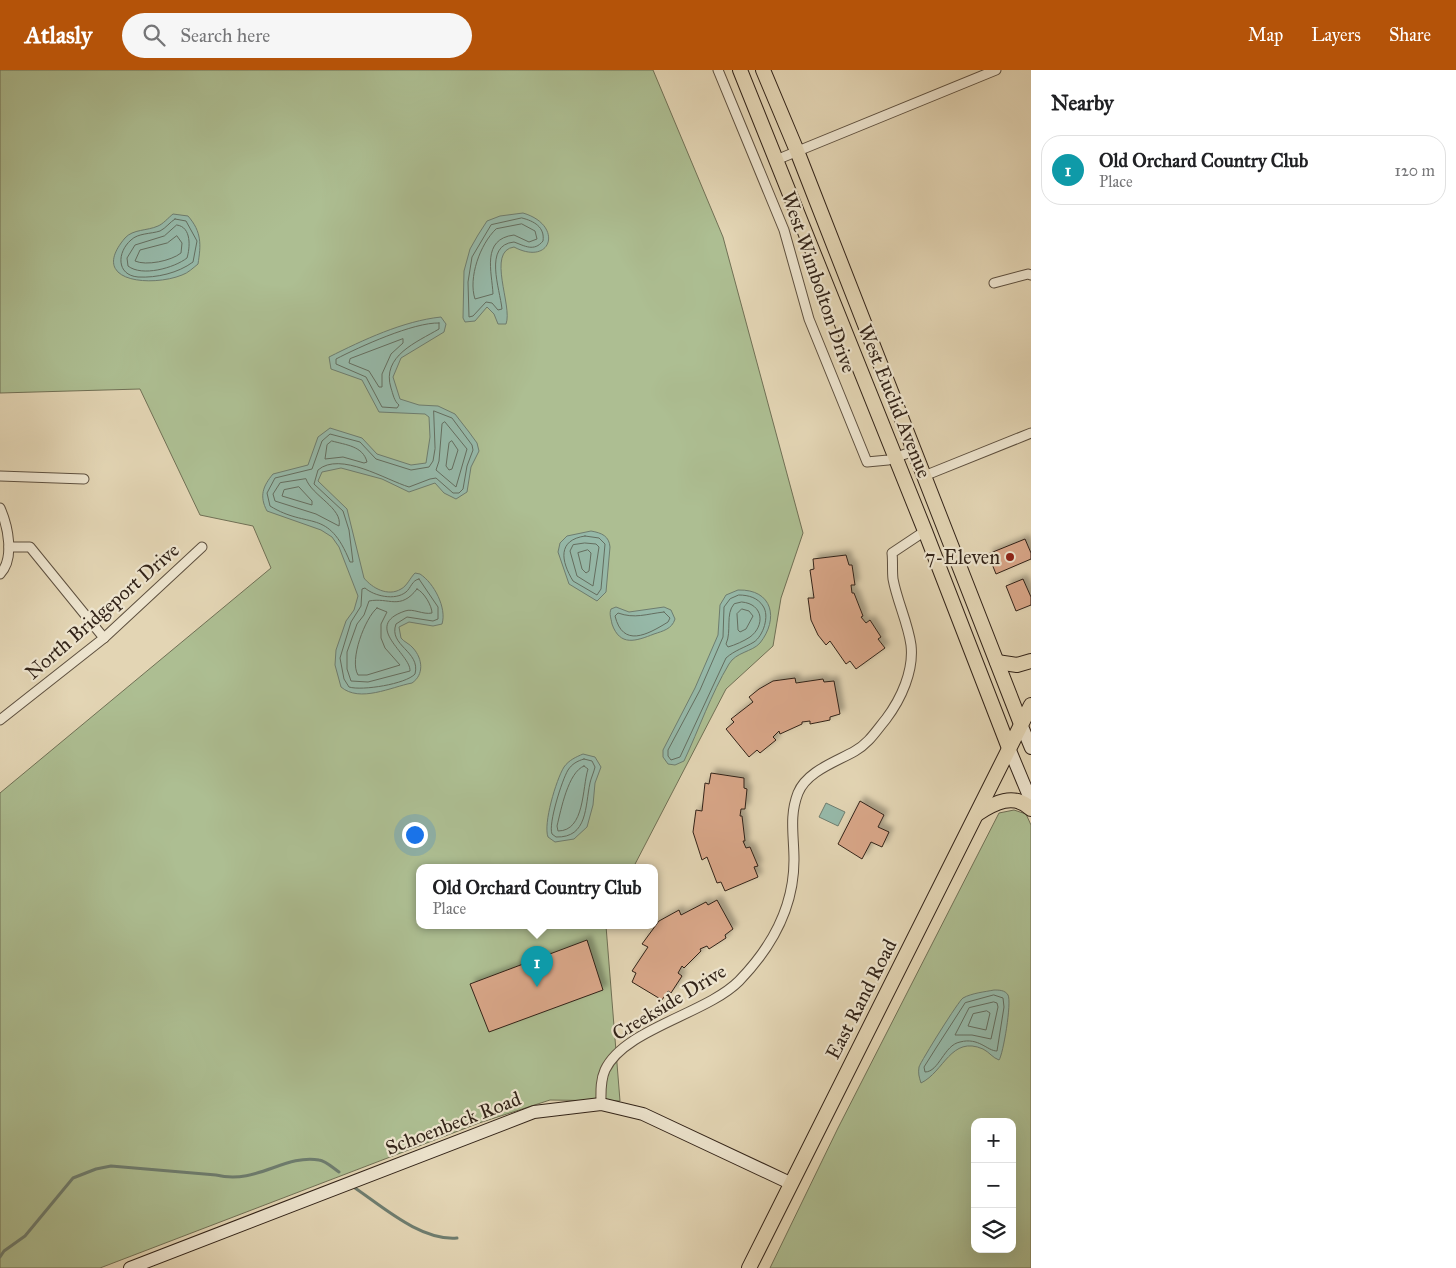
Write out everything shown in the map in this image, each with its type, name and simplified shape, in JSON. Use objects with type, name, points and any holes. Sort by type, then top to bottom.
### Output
[{"type":"main road","name":"West Euclid Avenue","points":[[740,70],[925,531],[1009,748]]},
{"type":"main road","name":"West Euclid Avenue","points":[[763,70],[797,151],[1021,724]]},
{"type":"main road","points":[[997,662],[1017,665],[1031,661]]},
{"type":"main road","name":"East Rand Road","points":[[749,1268],[1031,705]]},
{"type":"main road","points":[[1021,724],[1031,748]]},
{"type":"main road","points":[[1009,748],[1031,801]]},
{"type":"main road","points":[[976,814],[1004,800],[1014,800],[1026,804],[1031,809]]},
{"type":"main road","name":"Schoenbeck Road","points":[[130,1268],[534,1112],[601,1104],[643,1114],[790,1184]]},
{"type":"street","name":"West Wimbolton Drive","points":[[718,70],[784,230],[809,319],[868,462],[896,458],[914,451]]},
{"type":"street","points":[[776,160],[996,70]]},
{"type":"street","points":[[994,283],[1028,274],[1031,275]]},
{"type":"street","points":[[924,476],[1031,433]]},
{"type":"street","points":[[0,476],[84,479]]},
{"type":"street","points":[[0,508],[8,547],[5,569],[0,574]]},
{"type":"street","name":"Creekside Drive","points":[[601,1104],[601,1087],[605,1071],[615,1056],[634,1042],[700,1007],[734,986],[753,967],[772,940],[788,905],[792,884],[794,861],[791,816],[799,791],[811,776],[866,745],[897,705],[907,679],[911,646],[893,578],[892,553],[925,531]]},
{"type":"street","points":[[8,547],[30,547],[104,638]]},
{"type":"street","name":"North Bridgeport Drive","points":[[3,718],[104,638],[202,547]]},
{"type":"street","points":[[0,707],[3,718]]},
{"type":"shaded area","points":[[0,70],[653,70],[723,237],[803,533],[781,598],[773,646],[726,689],[635,864],[416,864],[416,929],[606,929],[620,1101],[550,1100],[479,1123],[100,1268],[0,1268],[0,793],[271,568],[253,526],[200,515],[140,389],[0,393]]},
{"type":"shaded area","points":[[1014,810],[1026,814],[1031,825],[1031,1268],[770,1268],[838,1128],[999,813]]},
{"type":"water","points":[[523,213],[536,219],[544,226],[548,234],[548,242],[544,248],[537,252],[527,252],[514,247],[506,251],[502,258],[501,268],[507,316],[506,324],[498,324],[494,314],[487,307],[475,321],[465,322],[463,318],[464,271],[470,249],[487,221],[500,216]]},
{"type":"water","points":[[173,214],[188,216],[196,228],[200,245],[198,264],[182,275],[156,281],[128,278],[119,273],[114,264],[115,253],[125,238],[132,233],[160,225]]},
{"type":"water","points":[[441,317],[446,324],[444,332],[401,358],[393,377],[400,399],[419,405],[438,406],[455,414],[477,443],[479,451],[471,467],[467,492],[456,499],[444,493],[435,483],[409,492],[382,479],[341,468],[322,472],[318,481],[347,509],[364,578],[367,582],[376,588],[391,592],[403,588],[415,573],[420,574],[430,583],[438,596],[443,611],[442,624],[433,626],[409,622],[399,627],[401,638],[412,647],[419,657],[421,667],[416,680],[412,683],[385,690],[357,694],[341,687],[335,665],[336,650],[346,621],[354,610],[358,596],[339,547],[332,537],[321,530],[267,511],[263,501],[263,491],[273,474],[308,465],[318,437],[330,428],[362,438],[377,454],[411,465],[426,463],[430,437],[429,417],[425,414],[379,412],[362,380],[331,369],[329,357],[398,327]]},
{"type":"water","points":[[591,531],[604,536],[608,540],[610,547],[606,592],[597,601],[569,584],[558,552],[560,543],[567,536]]},
{"type":"water","points":[[738,590],[759,594],[765,600],[771,615],[766,634],[757,646],[732,660],[711,699],[684,761],[675,765],[668,764],[663,757],[663,750],[695,688],[718,635],[720,605],[726,595]]},
{"type":"water","points":[[616,607],[629,612],[664,607],[671,610],[675,619],[672,625],[664,631],[641,639],[624,639],[615,631],[610,616],[611,609]]},
{"type":"water","points":[[583,754],[595,757],[601,767],[595,783],[593,805],[587,827],[574,839],[555,842],[548,837],[547,831],[547,822],[554,791],[564,767],[570,761]]},
{"type":"water","points":[[826,803],[845,812],[838,826],[819,817]]},
{"type":"water","points":[[994,990],[1005,992],[1009,1000],[1003,1049],[999,1060],[983,1049],[972,1046],[963,1047],[955,1051],[929,1078],[921,1083],[919,1067],[960,1001],[970,995]]},
{"type":"building","name":"7-Eleven","points":[[1025,539],[1031,553],[1031,559],[996,574],[988,554]]},
{"type":"building","points":[[846,555],[849,565],[852,565],[855,585],[851,585],[852,593],[854,593],[863,616],[861,617],[866,623],[870,620],[881,637],[878,639],[885,648],[856,669],[850,661],[846,664],[830,641],[826,645],[818,635],[811,620],[808,598],[814,598],[810,570],[814,569],[813,559]]},
{"type":"building","points":[[1023,579],[1031,597],[1031,605],[1016,611],[1006,586]]},
{"type":"building","points":[[795,678],[796,683],[823,679],[824,682],[834,681],[840,714],[830,717],[830,720],[810,724],[810,721],[802,722],[802,724],[780,734],[779,731],[773,737],[776,740],[760,753],[757,750],[749,757],[726,729],[734,722],[731,719],[753,702],[749,697],[759,689],[773,681]]},
{"type":"building","points":[[711,773],[744,778],[744,788],[747,789],[745,809],[741,809],[740,816],[742,816],[745,841],[743,841],[746,848],[750,847],[758,866],[754,867],[758,877],[725,891],[721,882],[717,883],[707,857],[702,860],[693,832],[696,810],[702,811],[705,783],[709,784]]},
{"type":"building","points":[[860,801],[884,815],[878,827],[889,832],[882,847],[871,842],[862,859],[838,844]]},
{"type":"building","points":[[717,900],[733,929],[725,935],[726,938],[709,949],[707,946],[700,949],[701,951],[684,968],[682,966],[678,973],[682,976],[671,993],[668,991],[662,1000],[632,982],[636,973],[632,971],[648,947],[642,944],[653,929],[658,929],[659,921],[679,910],[681,915],[706,902],[708,905]]},
{"type":"building","points":[[587,940],[603,990],[489,1032],[470,984]]},
{"type":"waterway","points":[[0,1257],[4,1251],[25,1236],[73,1178],[96,1169],[111,1166],[231,1177],[257,1173],[306,1159],[322,1161],[339,1172]]},
{"type":"waterway","points":[[355,1188],[416,1229],[443,1237],[457,1238]]},
{"type":"place","name":"7-Eleven","points":[[1010,557]]},
{"type":"place","name":"Old Orchard Country Club","points":[[537,987]]}]
